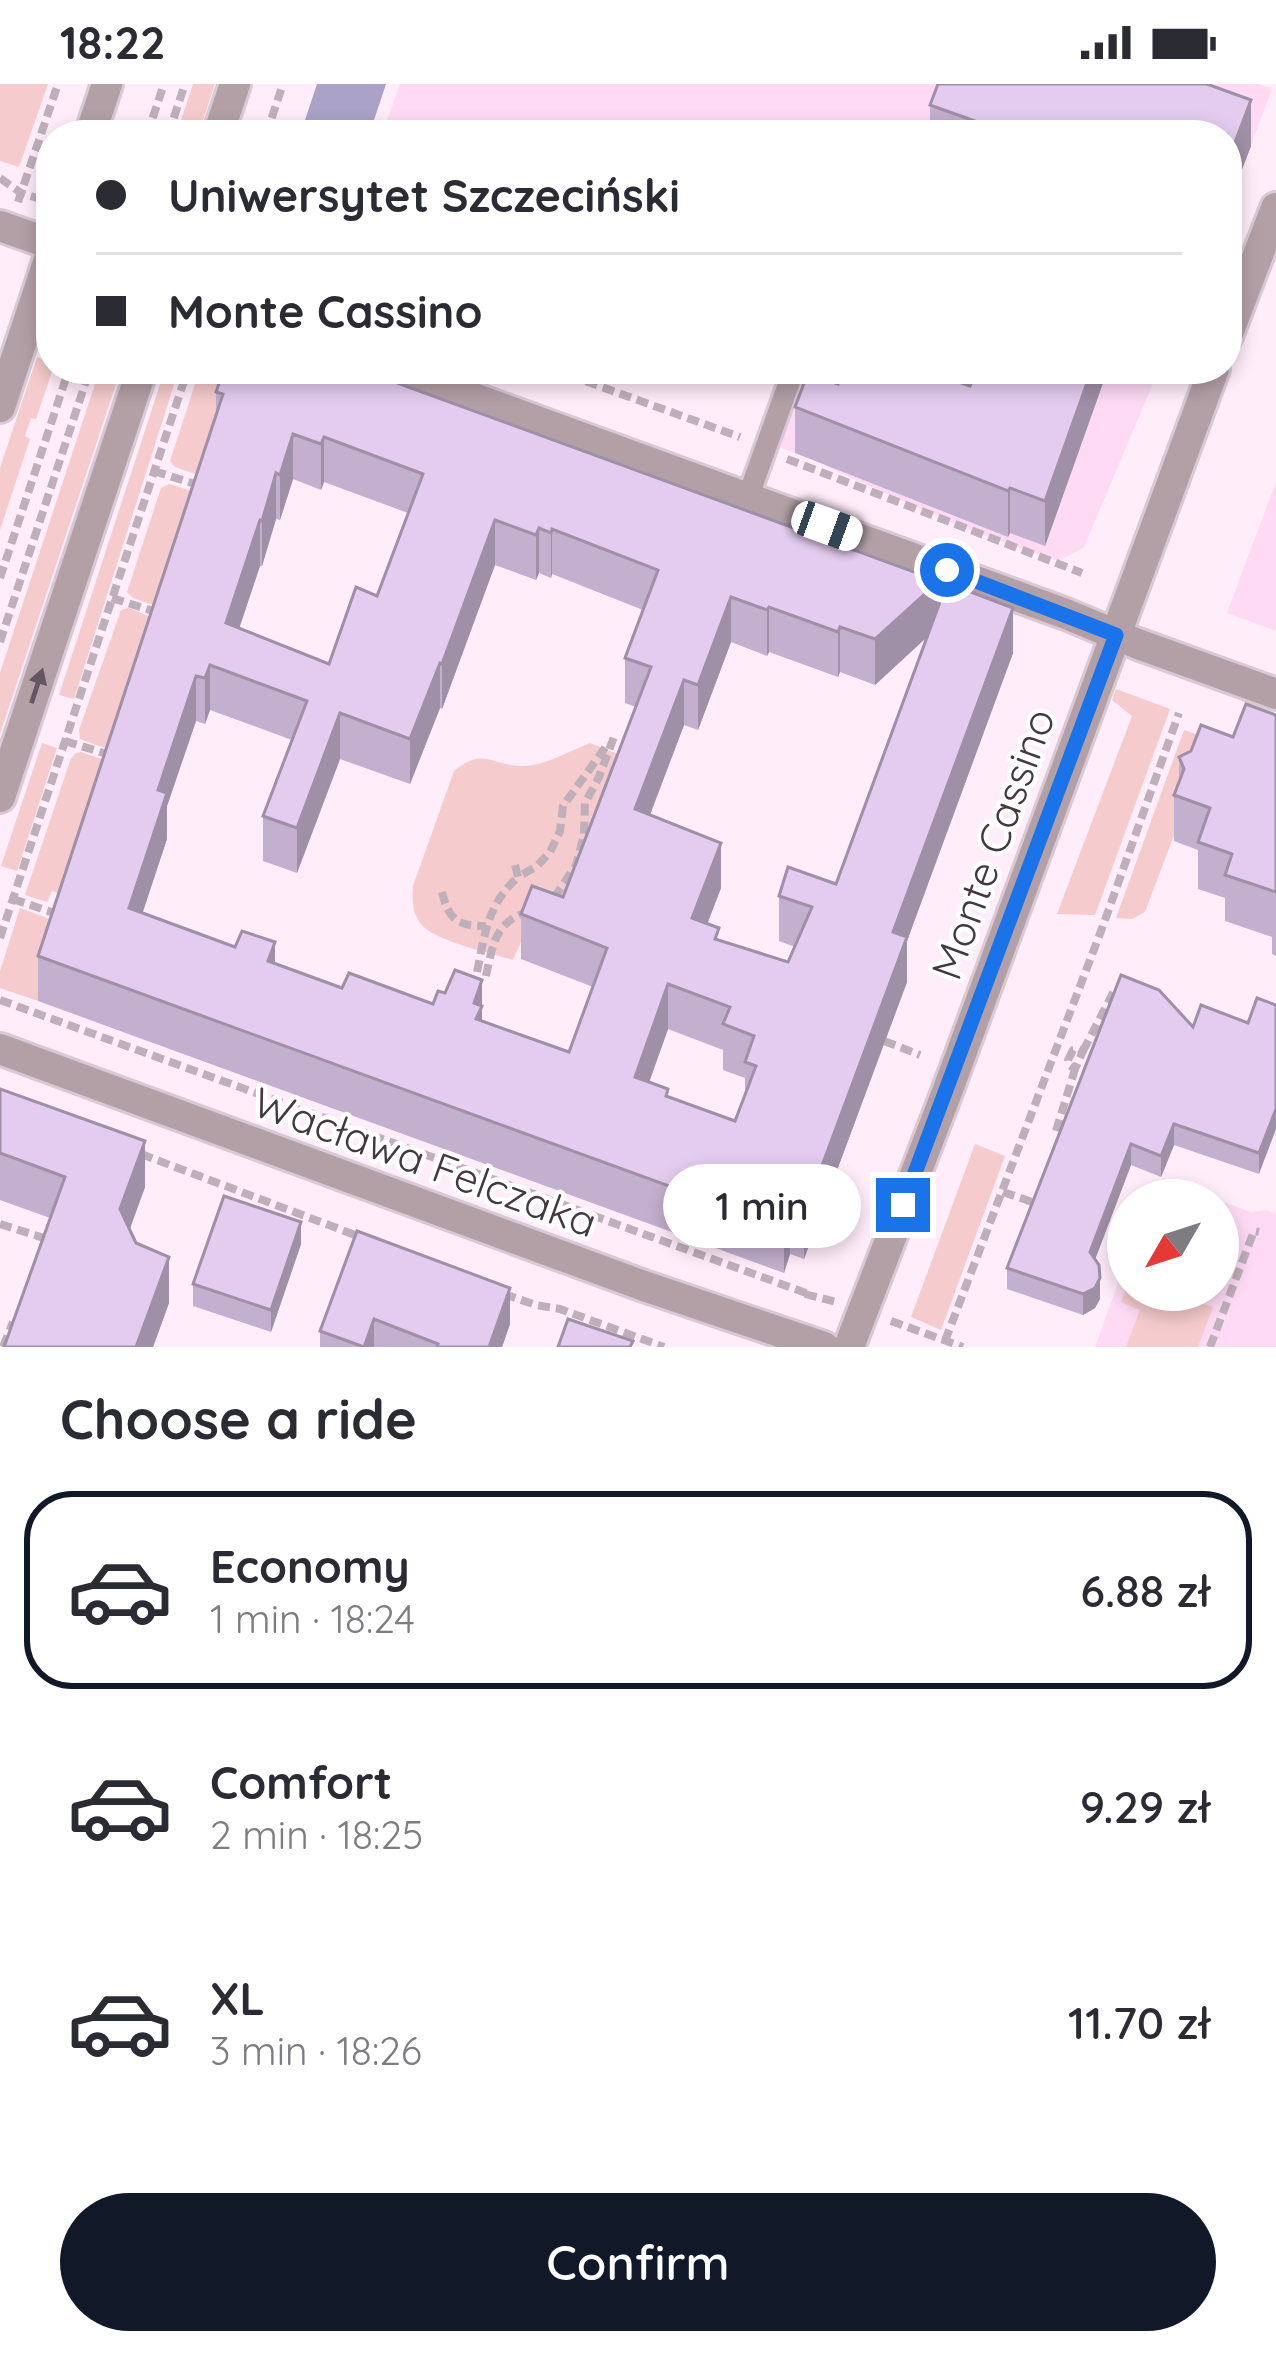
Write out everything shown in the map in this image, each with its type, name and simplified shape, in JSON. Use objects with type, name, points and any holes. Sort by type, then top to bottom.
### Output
[{"type":"street","points":[[95,120],[107,84]]},
{"type":"street","points":[[223,120],[235,84]]},
{"type":"street","points":[[1242,297],[1276,208]]},
{"type":"street","points":[[7,217],[36,238]]},
{"type":"street","points":[[0,407],[36,295]]},
{"type":"street","points":[[0,797],[137,384]]},
{"type":"street","points":[[435,384],[1276,694]]},
{"type":"street","name":"Monte Cassino","points":[[849,1347],[1208,384]]},
{"type":"street","name":"Wacława Felczaka","points":[[0,1049],[644,1286],[824,1347]]},
{"type":"lane","points":[[748,497],[788,384]]},
{"type":"path","points":[[46,120],[58,84]]},
{"type":"path","points":[[152,120],[164,84]]},
{"type":"path","points":[[173,120],[184,84]]},
{"type":"path","points":[[271,120],[283,84]]},
{"type":"path","points":[[7,217],[22,194],[36,151]]},
{"type":"path","points":[[0,178],[36,198]]},
{"type":"path","points":[[0,578],[64,384]]},
{"type":"path","points":[[0,642],[86,384]]},
{"type":"path","points":[[0,938],[183,384]]},
{"type":"path","points":[[592,384],[1082,573]]},
{"type":"path","points":[[154,470],[207,488]]},
{"type":"path","points":[[112,598],[165,615]]},
{"type":"path","points":[[941,1342],[1003,1192],[1180,713]]},
{"type":"path","points":[[614,734],[585,803],[576,865],[554,899],[505,923],[482,974],[487,926],[501,893],[550,852],[560,831],[562,806],[614,734]]},
{"type":"path","points":[[65,741],[118,758]]},
{"type":"path","points":[[515,865],[518,877]]},
{"type":"path","points":[[442,892],[455,921],[487,926]]},
{"type":"path","points":[[13,898],[65,917]]},
{"type":"path","points":[[1056,1130],[1078,1059],[1115,989],[1127,993]]},
{"type":"path","points":[[0,1000],[840,1304]]},
{"type":"path","points":[[884,1042],[920,1055]]},
{"type":"path","points":[[1056,1051],[1078,1059]]},
{"type":"path","points":[[126,1149],[359,1236],[379,1248]]},
{"type":"path","points":[[1003,1192],[1039,1205]]},
{"type":"path","points":[[0,1224],[47,1239],[38,1261]]},
{"type":"path","points":[[1210,1347],[1254,1231],[1259,1232]]},
{"type":"path","points":[[491,1289],[664,1347]]},
{"type":"path","points":[[798,1312],[806,1293]]},
{"type":"path","points":[[3,1347],[21,1304]]},
{"type":"path","points":[[885,1319],[963,1347]]},
{"type":"shaded area","points":[[0,84],[48,84],[19,167],[0,161]]},
{"type":"shaded area","points":[[193,84],[215,84],[203,120],[181,120]]},
{"type":"shaded area","points":[[317,84],[386,84],[374,120],[305,120]]},
{"type":"shaded area","points":[[400,84],[1259,84],[1272,89],[1242,169],[1242,120],[387,120]]},
{"type":"shaded area","points":[[36,360],[36,384],[48,384],[25,436],[30,439],[0,530],[0,468]]},
{"type":"shaded area","points":[[95,384],[116,384],[0,734],[0,673]]},
{"type":"shaded area","points":[[160,384],[174,384],[74,699],[59,695]]},
{"type":"shaded area","points":[[195,384],[226,384],[210,479],[170,461]]},
{"type":"shaded area","points":[[802,384],[1153,384],[1084,547],[1059,561],[966,529],[779,447]]},
{"type":"shaded area","points":[[1276,482],[1276,631],[1227,613]]},
{"type":"shaded area","points":[[169,484],[205,495],[153,605],[127,592],[161,488]]},
{"type":"shaded area","points":[[129,608],[163,622],[126,688],[105,748],[80,739],[79,730],[121,610]]},
{"type":"shaded area","points":[[1116,689],[1170,709],[1095,915],[1057,914],[1132,716],[1112,700]]},
{"type":"shaded area","points":[[1184,730],[1276,761],[1182,821],[1145,912],[1132,919],[1116,918]]},
{"type":"shaded area","points":[[42,743],[57,748],[17,871],[1,866]]},
{"type":"shaded area","points":[[590,743],[628,758],[562,936],[529,924],[513,960],[450,941],[421,924],[414,910],[413,886],[454,771],[482,759],[534,765]]},
{"type":"shaded area","points":[[81,752],[116,764],[72,898],[52,891],[47,902],[25,895],[71,758]]},
{"type":"shaded area","points":[[20,908],[63,924],[38,1001],[0,988],[0,971]]},
{"type":"shaded area","points":[[975,1144],[1005,1156],[941,1330],[911,1317]]},
{"type":"shaded area","points":[[1239,1208],[1276,1214],[1276,1347],[1095,1347],[1108,1311],[1239,1311]]},
{"type":"shaded area","points":[[1140,1311],[1212,1311],[1198,1347],[1126,1347]]},
{"type":"building","points":[[938,84],[1207,84],[1251,100],[1242,124],[1242,120],[972,120],[930,105]]},
{"type":"building","points":[[219,384],[400,384],[939,581],[875,639],[840,627],[838,632],[731,597],[698,685],[684,680],[635,809],[721,843],[692,918],[719,928],[715,939],[788,962],[812,907],[779,896],[788,867],[836,884],[947,583],[1013,608],[893,932],[907,937],[804,1214],[790,1209],[784,1228],[38,956],[223,394],[216,392]],"holes":[[[293,434],[321,444],[324,437],[423,474],[377,596],[356,587],[329,664],[226,623]],[[495,520],[536,535],[539,528],[551,533],[552,529],[658,570],[625,658],[651,667],[563,897],[532,886],[521,914],[607,948],[569,1052],[476,1019],[482,1006],[474,1003],[482,980],[455,970],[445,993],[438,991],[433,1004],[349,973],[342,988],[268,961],[275,942],[242,931],[235,947],[129,908],[167,793],[158,790],[196,676],[205,678],[210,665],[307,701],[263,816],[297,828],[340,713],[410,739]],[[668,984],[730,1007],[723,1024],[754,1036],[745,1062],[756,1066],[735,1121],[666,1096],[668,1089],[635,1077]]]},
{"type":"building","points":[[804,384],[1087,384],[1045,501],[1008,491],[795,407]]},
{"type":"building","points":[[1246,704],[1276,715],[1276,892],[1225,875],[1232,854],[1198,842],[1210,808],[1174,795],[1184,769],[1179,757],[1191,751],[1201,725],[1233,737]]},
{"type":"building","points":[[1121,975],[1159,990],[1193,1027],[1201,1005],[1248,1023],[1257,998],[1276,1005],[1276,1109],[1259,1153],[1174,1124],[1161,1156],[1131,1144],[1118,1179],[1107,1179],[1107,1207],[1090,1252],[1099,1265],[1095,1288],[1083,1294],[1007,1268]]},
{"type":"building","points":[[0,1089],[145,1141],[120,1209],[136,1243],[169,1257],[136,1347],[4,1347],[65,1177],[0,1153]]},
{"type":"building","points":[[224,1196],[301,1222],[271,1310],[193,1284]]},
{"type":"building","points":[[357,1231],[510,1288],[489,1347],[437,1347],[374,1319],[364,1347],[320,1331]]},
{"type":"building","points":[[568,1319],[633,1341],[630,1347],[558,1347]]},
{"type":"route","points":[[903,1205],[1116,635],[947,570]]}]
